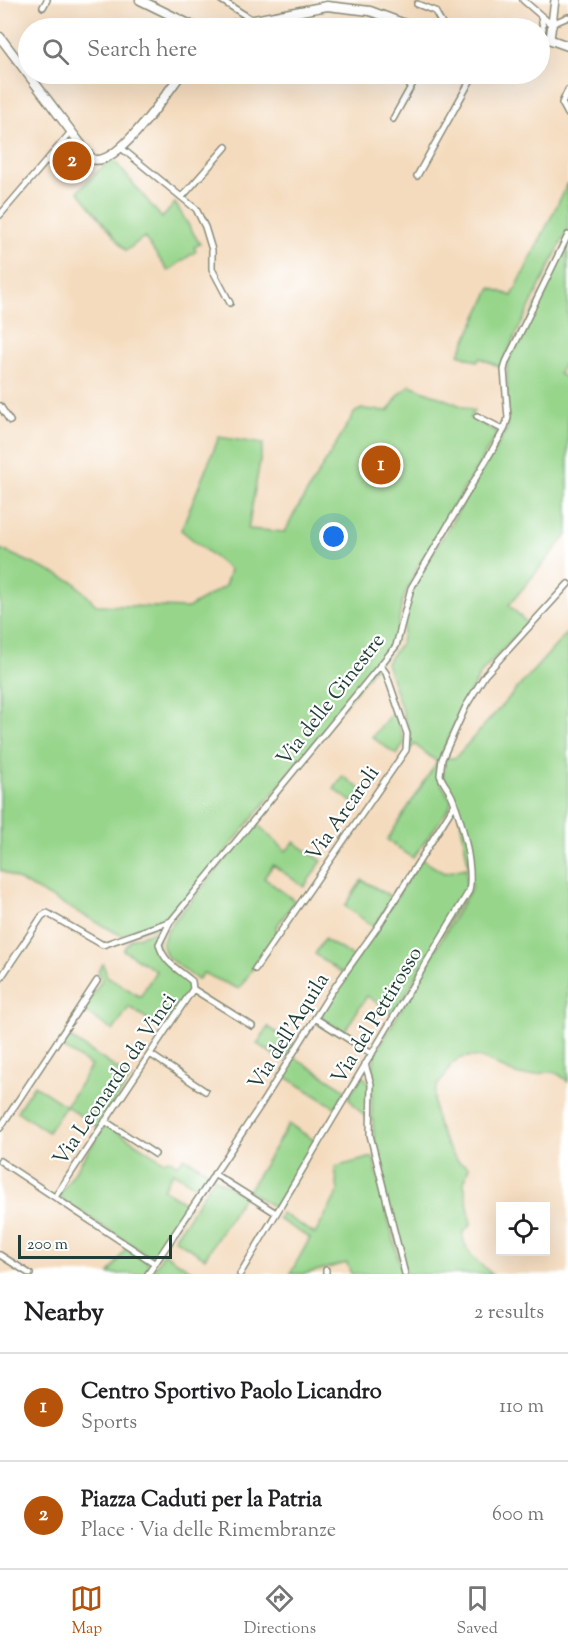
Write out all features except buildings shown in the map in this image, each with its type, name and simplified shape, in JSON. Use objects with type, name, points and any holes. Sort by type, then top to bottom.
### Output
[{"type":"main road","points":[[140,0],[177,18]]},
{"type":"main road","points":[[256,18],[327,6],[355,4],[390,18]]},
{"type":"main road","points":[[0,37],[18,61]]},
{"type":"main road","points":[[550,39],[568,45]]},
{"type":"main road","points":[[35,84],[95,160],[105,159],[120,147],[150,116],[174,84]]},
{"type":"street","points":[[43,7],[47,0]]},
{"type":"street","points":[[221,0],[248,18]]},
{"type":"street","points":[[523,0],[546,18]]},
{"type":"street","points":[[554,25],[555,0]]},
{"type":"street","points":[[417,4],[435,11],[439,18]]},
{"type":"street","points":[[236,10],[237,18]]},
{"type":"street","points":[[541,14],[542,18]]},
{"type":"street","points":[[550,29],[568,17]]},
{"type":"street","points":[[550,22],[554,25]]},
{"type":"street","points":[[393,119],[412,84]]},
{"type":"street","points":[[417,176],[468,84]]},
{"type":"street","points":[[568,90],[562,103],[568,114]]},
{"type":"street","points":[[0,215],[71,132]]},
{"type":"street","points":[[120,147],[196,209],[206,227],[212,250],[212,269],[230,303]]},
{"type":"street","points":[[182,197],[226,147]]},
{"type":"street","points":[[83,166],[95,160]]},
{"type":"street","name":"Via delle Ginestre","points":[[0,979],[42,916],[47,913],[98,945],[109,945],[171,921],[380,665],[399,640],[406,599],[418,574],[504,430],[508,418],[504,370],[506,362],[568,235]]},
{"type":"street","points":[[0,406],[10,421]]},
{"type":"street","points":[[477,416],[504,430]]},
{"type":"street","name":"Via del Pettirosso","points":[[240,1274],[469,891],[470,875],[460,821],[455,804],[440,775],[442,759],[466,706],[485,675],[568,584]]},
{"type":"street","name":"Via Arcaroli","points":[[255,969],[406,750],[407,734],[386,673],[380,665]]},
{"type":"street","name":"Via dell'Aquila","points":[[148,1274],[315,1018],[379,925],[455,804]]},
{"type":"street","points":[[445,819],[453,818],[460,821]]},
{"type":"street","name":"Via Leonardo da Vinci","points":[[55,1197],[193,989],[192,981],[162,954],[159,944],[171,921]]},
{"type":"street","points":[[0,1128],[97,981]]},
{"type":"street","points":[[193,989],[252,1026]]},
{"type":"street","points":[[315,1018],[372,1054]]},
{"type":"street","points":[[150,1054],[205,1091]]},
{"type":"street","points":[[365,1064],[371,1084],[370,1136],[405,1274]]},
{"type":"street","points":[[105,1121],[155,1154]]},
{"type":"street","points":[[0,1161],[154,1263]]},
{"type":"street","points":[[214,1174],[276,1213]]},
{"type":"street","points":[[0,1255],[30,1274]]},
{"type":"green space","points":[[112,158],[162,218],[175,203],[200,244],[194,247],[196,251],[168,271],[144,237],[126,251],[78,191]]},
{"type":"green space","points":[[568,183],[568,229],[500,367],[480,358],[477,361],[459,354],[491,288],[512,296]]},
{"type":"green space","points":[[568,242],[568,355],[559,374],[568,379],[568,534],[509,605],[527,623],[482,672],[469,694],[438,762],[437,777],[451,800],[450,807],[413,858],[387,840],[437,762],[414,744],[410,750],[410,733],[386,663],[401,643],[408,600],[420,575],[507,429],[507,363]]},
{"type":"green space","points":[[410,385],[474,411],[470,418],[498,432],[414,573],[402,602],[396,639],[392,646],[172,918],[162,924],[122,936],[0,870],[0,549],[74,582],[96,605],[188,608],[225,586],[230,570],[181,530],[219,437],[263,444],[248,529],[285,532],[355,412],[362,409],[388,411],[399,395]]},
{"type":"green space","points":[[568,632],[568,1082],[561,1076],[550,1072],[528,1076],[512,1073],[479,1057],[461,1058],[451,1064],[449,1071],[437,1087],[435,1115],[452,1154],[459,1162],[469,1167],[464,1183],[471,1224],[463,1233],[465,1245],[472,1256],[492,1274],[406,1274],[385,1193],[374,1138],[372,1082],[375,1054],[472,887],[458,806],[443,777],[445,758],[455,758]]},
{"type":"green space","points":[[395,709],[404,743],[397,755],[372,737]]},
{"type":"green space","points":[[343,776],[369,795],[360,808],[334,789]]},
{"type":"green space","points":[[256,823],[286,851],[294,842],[322,861],[304,887],[273,865],[264,878],[295,901],[276,927],[277,932],[239,989],[203,973],[198,980],[167,957],[162,944],[167,930]]},
{"type":"green space","points":[[421,859],[444,873],[466,868],[467,890],[394,1014],[367,996],[344,1032],[319,1017]]},
{"type":"green space","points":[[362,880],[392,897],[374,927],[345,906]]},
{"type":"green space","points":[[162,929],[157,942],[158,951],[162,959],[183,977],[188,992],[163,1029],[129,1007],[113,1031],[83,1010],[102,980],[98,971],[103,964],[107,976],[140,997],[156,971],[123,950],[131,939]]},
{"type":"green space","points":[[324,939],[354,957],[342,973],[315,954]]},
{"type":"green space","points":[[268,1027],[295,1044],[284,1061],[257,1044]]},
{"type":"green space","points":[[66,1035],[131,1078],[98,1128],[66,1106],[91,1066],[59,1045]]},
{"type":"green space","points":[[294,1057],[346,1090],[336,1108],[283,1075]]},
{"type":"green space","points":[[362,1076],[369,1082],[367,1119],[348,1098]]},
{"type":"green space","points":[[34,1085],[66,1106],[48,1132],[17,1111]]},
{"type":"green space","points":[[106,1124],[163,1161],[169,1159],[178,1165],[184,1157],[211,1173],[200,1189],[173,1172],[163,1189],[189,1205],[155,1256],[150,1257],[58,1197]]},
{"type":"green space","points":[[289,1124],[317,1142],[278,1206],[273,1207],[248,1191]]},
{"type":"green space","points":[[373,1157],[402,1274],[351,1274],[347,1263],[304,1274],[290,1274],[310,1238],[278,1219],[281,1213],[315,1234],[338,1192],[335,1167]]},
{"type":"green space","points":[[214,1178],[244,1195],[205,1258],[174,1239]]},
{"type":"green space","points":[[126,1248],[148,1262],[145,1274],[109,1274]]},
{"type":"green space","points":[[164,1253],[195,1273],[151,1274]]},
{"type":"place","name":"Piazza Caduti per la Patria","points":[[72,161]]},
{"type":"place","name":"Centro Sportivo Paolo Licandro","points":[[381,465]]}]
